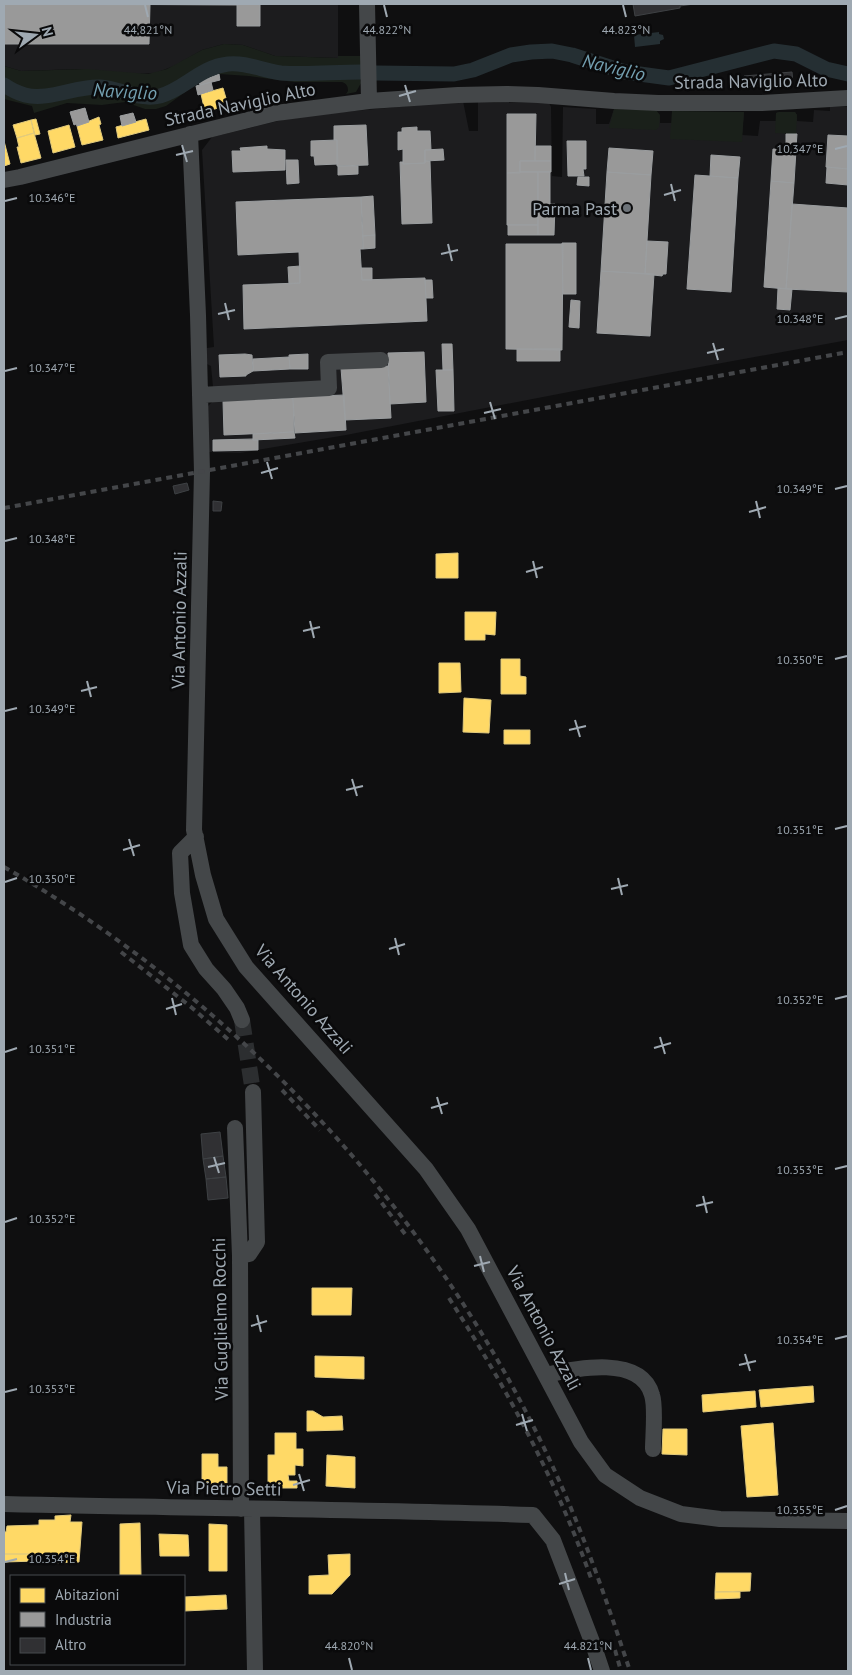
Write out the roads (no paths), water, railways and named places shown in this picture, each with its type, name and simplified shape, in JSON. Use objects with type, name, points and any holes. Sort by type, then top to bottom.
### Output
[{"type":"street","points":[[368,4],[369,101]]},
{"type":"street","name":"Strada Naviglio Alto","points":[[4,180],[285,111],[369,101],[506,94],[548,95],[614,102],[658,103],[768,103],[848,98]]},
{"type":"street","name":"Via Antonio Azzali","points":[[190,134],[202,472],[195,820],[196,837],[204,876],[216,919],[246,967],[426,1169],[468,1228],[581,1442],[605,1475],[640,1498],[681,1514],[720,1520],[848,1521]]},
{"type":"street","points":[[200,395],[329,388],[328,362],[381,360]]},
{"type":"street","points":[[196,837],[180,853],[182,893],[191,945],[206,969],[224,989],[237,1008],[242,1020]]},
{"type":"street","points":[[240,1256],[248,1254],[257,1242],[252,1092]]},
{"type":"street","name":"Via Guglielmo Rocchi","points":[[234,1128],[240,1256],[247,1509],[255,1671]]},
{"type":"street","points":[[546,1375],[580,1368],[622,1368],[647,1382],[653,1397],[653,1449]]},
{"type":"street","name":"Via Pietro Setti","points":[[4,1504],[377,1510],[533,1515],[553,1540],[602,1671]]},
{"type":"waterway","name":"Naviglio","points":[[376,73],[454,74],[473,70],[511,55],[552,51],[572,55],[625,72],[669,78],[774,51],[796,54],[826,69],[848,74]]},
{"type":"waterway","name":"Naviglio","points":[[4,85],[19,93],[34,96],[53,95],[91,87],[100,87],[137,96],[152,97],[169,93],[209,69],[228,64],[248,65],[281,73],[361,72]]},
{"type":"tunnel","points":[[242,1020],[253,1092]]},
{"type":"railway","points":[[4,508],[848,352]]},
{"type":"railway","points":[[4,867],[94,923],[179,987],[260,1058],[334,1136],[403,1218],[465,1306],[519,1398],[574,1516],[630,1671]]},
{"type":"railway","points":[[121,952],[191,1007],[231,1042]]},
{"type":"railway","points":[[282,1090],[320,1130]]},
{"type":"railway","points":[[375,1194],[405,1234]]},
{"type":"railway","points":[[449,1298],[529,1435],[563,1507],[592,1581]]},
{"type":"railway","points":[[615,1650],[621,1671]]},
{"type":"place","name":"Parma Past","points":[[627,208]]}]
